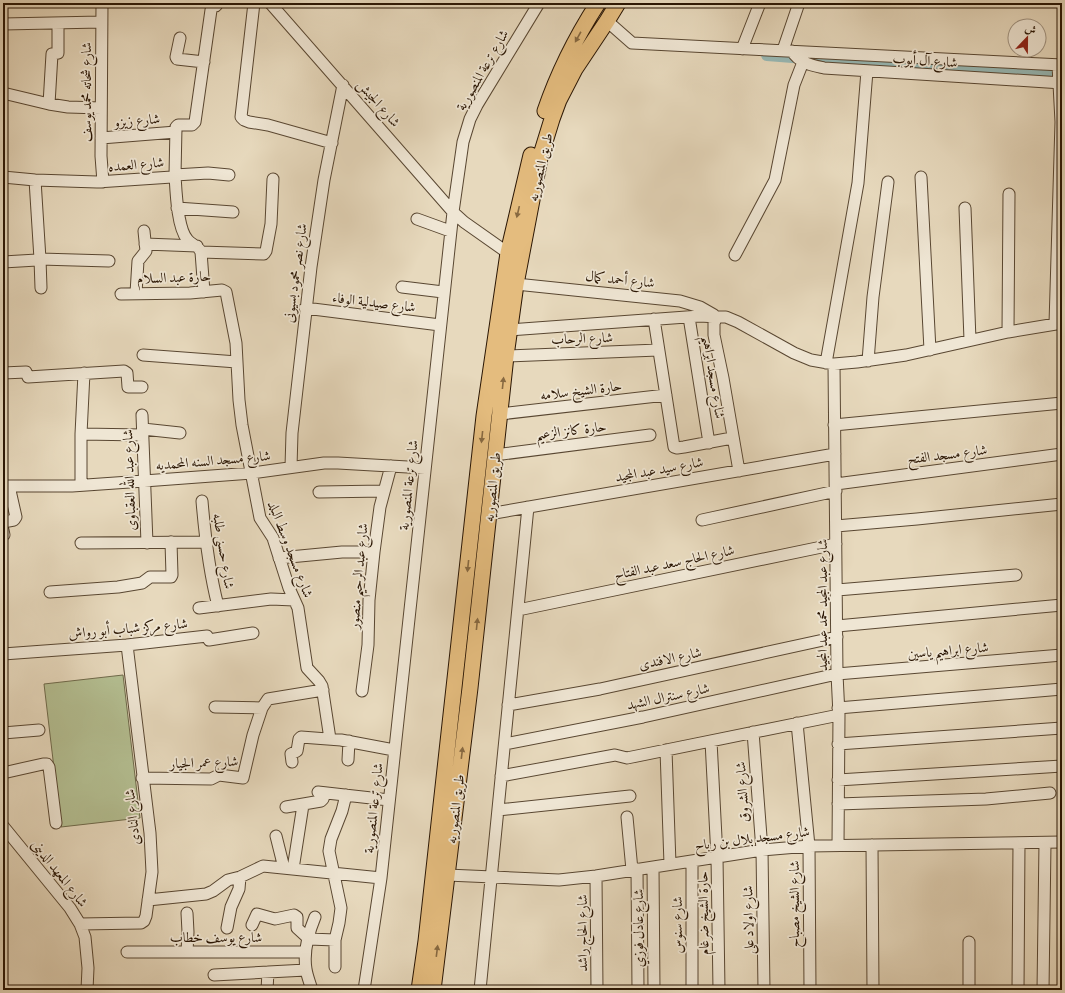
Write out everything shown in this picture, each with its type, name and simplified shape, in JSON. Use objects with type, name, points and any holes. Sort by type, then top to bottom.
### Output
[{"type":"main road","name":"طريق المنصوريه","points":[[419,990],[426,941],[484,416],[508,253],[532,152],[549,100],[571,48],[598,3]]},
{"type":"main road","name":"طريق المنصوريه","points":[[433,990],[470,688],[509,330],[516,284],[540,158],[552,119],[559,100],[575,69],[618,3]]},
{"type":"main road","points":[[454,686],[470,688]]},
{"type":"street","name":"شارع شحاته محمد يوسف","points":[[102,3],[101,138],[103,182]]},
{"type":"street","points":[[176,132],[177,126],[192,125],[195,122],[211,10],[212,6],[216,6],[218,3]]},
{"type":"street","points":[[254,3],[241,116],[244,120],[249,122],[268,125],[332,143]]},
{"type":"street","name":"شارع الجيش","points":[[270,3],[453,212],[464,222],[508,253]]},
{"type":"street","name":"شارع ترعة المنصورية","points":[[364,990],[381,878],[443,292],[463,142],[470,118],[477,105],[539,3]]},
{"type":"street","points":[[742,49],[760,3]]},
{"type":"street","points":[[787,51],[799,3]]},
{"type":"street","name":"شارع آل أيوب","points":[[607,21],[632,43],[787,51],[1060,74]]},
{"type":"street","points":[[3,24],[101,22]]},
{"type":"street","points":[[50,104],[52,54],[58,53],[58,23]]},
{"type":"street","points":[[180,38],[176,57],[177,59],[204,62]]},
{"type":"street","name":"شارع آل أيوب","points":[[787,51],[803,62],[824,68],[867,72],[1060,74]]},
{"type":"street","points":[[735,255],[775,180],[794,85],[803,62]]},
{"type":"street","name":"شارع عبد المجيد محمد عبد المجيد","points":[[838,845],[836,487],[830,363],[858,183],[867,72]]},
{"type":"street","points":[[509,330],[689,316],[726,316],[794,353],[811,360],[830,363],[868,361],[906,355],[1008,332],[1059,323],[1060,74]]},
{"type":"street","name":"شارع نصر محمود بسيونى","points":[[291,467],[292,432],[306,308],[322,194],[343,85]]},
{"type":"street","points":[[3,93],[68,107],[101,108]]},
{"type":"street","name":"شارع زيزو","points":[[101,138],[176,132]]},
{"type":"street","name":"شارع العمده","points":[[3,177],[35,180],[103,182],[172,177],[175,175],[176,132]]},
{"type":"street","points":[[204,292],[199,249],[187,240],[180,223],[177,208],[175,175],[208,173],[229,175]]},
{"type":"street","points":[[921,177],[930,350]]},
{"type":"street","points":[[145,244],[264,254],[266,251],[271,224],[274,179]]},
{"type":"street","points":[[35,180],[41,288]]},
{"type":"street","points":[[868,361],[873,297],[888,182]]},
{"type":"street","points":[[1008,332],[1009,194]]},
{"type":"street","points":[[177,208],[233,212]]},
{"type":"street","points":[[965,208],[970,340]]},
{"type":"street","points":[[416,219],[450,231]]},
{"type":"street","points":[[136,293],[138,261],[145,253],[144,231]]},
{"type":"street","points":[[3,262],[40,259],[109,261]]},
{"type":"street","name":"شارع أحمد كمال","points":[[516,284],[680,301],[700,306],[716,317]]},
{"type":"street","points":[[402,287],[443,292]]},
{"type":"street","name":"حارة عبد السلام","points":[[121,294],[204,292],[222,290],[224,290],[226,294]]},
{"type":"street","name":"شارع مسجد وسط البلد","points":[[226,294],[236,343],[242,425],[260,518],[273,538],[289,588],[298,608],[307,668],[319,681],[323,690],[330,739]]},
{"type":"street","name":"شارع صيدلية الوفاء","points":[[306,308],[440,325]]},
{"type":"street","name":"شارع مسجد ابراهيم","points":[[689,316],[709,443]]},
{"type":"street","points":[[716,317],[714,323],[714,335],[723,378],[738,471]]},
{"type":"street","points":[[654,319],[674,447],[677,448],[732,438]]},
{"type":"street","name":"شارع الرحاب","points":[[506,356],[658,350]]},
{"type":"street","points":[[143,355],[237,362]]},
{"type":"street","points":[[3,373],[26,372],[28,377],[124,371],[127,373],[128,387],[142,387]]},
{"type":"street","points":[[81,485],[81,434],[84,373]]},
{"type":"street","name":"حارة الشيخ سلامه","points":[[500,414],[666,395]]},
{"type":"street","points":[[834,425],[1062,403]]},
{"type":"street","name":"شارع عبد الله العقباوى","points":[[142,416],[147,543]]},
{"type":"street","points":[[81,434],[143,432],[180,433]]},
{"type":"street","name":"حارة كانز الزعيم","points":[[495,455],[650,435]]},
{"type":"street","name":"شارع سيد عبد المجيد","points":[[489,514],[835,454]]},
{"type":"street","name":"شارع مسجد الفتح","points":[[702,520],[836,487],[1062,454]]},
{"type":"street","name":"شارع مسجد السنه المحمديه","points":[[6,486],[81,485],[144,481],[252,473],[314,464],[338,463],[424,468]]},
{"type":"street","name":"شارع عبد الرحيم منصور","points":[[362,691],[368,645],[369,600],[374,552],[384,491],[391,466]]},
{"type":"street","points":[[3,522],[14,520],[16,517],[6,486]]},
{"type":"street","points":[[319,492],[384,491]]},
{"type":"street","name":"شارع حسنى طلبه","points":[[202,501],[205,542],[211,581],[218,606]]},
{"type":"street","points":[[836,526],[1062,504]]},
{"type":"street","points":[[480,990],[528,507]]},
{"type":"street","points":[[50,592],[118,587],[142,583],[152,576],[171,577],[171,542]]},
{"type":"street","points":[[81,543],[205,542]]},
{"type":"street","name":"شارع الحاج سعد عبد الفتاح","points":[[518,610],[836,544]]},
{"type":"street","points":[[279,558],[342,552],[374,552]]},
{"type":"street","points":[[837,590],[1016,575]]},
{"type":"street","points":[[199,608],[271,599],[294,600]]},
{"type":"street","name":"شارع الافندى","points":[[508,706],[600,689],[837,631],[1062,605]]},
{"type":"street","name":"شارع مركز شباب أبو رواش","points":[[3,654],[127,645],[207,636],[209,640],[253,633]]},
{"type":"street","name":"شارع النادى","points":[[80,924],[141,923],[144,921],[148,900],[152,872],[150,833],[142,778],[127,645]]},
{"type":"street","name":"شارع ابراهيم ياسين","points":[[837,674],[1062,655]]},
{"type":"street","name":"شارع سنترال الشهد","points":[[505,744],[643,717],[837,674]]},
{"type":"street","points":[[501,776],[615,755],[627,758],[797,723],[838,711],[1062,689]]},
{"type":"street","points":[[215,707],[262,708],[268,699],[323,690]]},
{"type":"street","name":"شارع عمر الجيار","points":[[142,778],[211,779],[219,775],[243,778],[253,735],[262,708]]},
{"type":"street","name":"شارع الشيخ مصباح","points":[[797,723],[809,846],[810,990]]},
{"type":"street","points":[[838,744],[1062,728]]},
{"type":"street","points":[[3,733],[39,730]]},
{"type":"street","name":"شارع الشروق","points":[[753,732],[762,850]]},
{"type":"street","points":[[292,762],[291,754],[297,751],[300,737],[349,741],[394,750]]},
{"type":"street","points":[[348,760],[349,741]]},
{"type":"street","name":"حارة الشيخ ضرغام","points":[[711,741],[717,857],[719,990]]},
{"type":"street","points":[[666,750],[670,864]]},
{"type":"street","points":[[3,773],[47,764],[49,767],[56,823]]},
{"type":"street","points":[[838,780],[1062,766]]},
{"type":"street","points":[[286,807],[303,805],[322,800],[321,793],[389,800]]},
{"type":"street","points":[[838,804],[986,798],[1050,793]]},
{"type":"street","points":[[335,967],[335,940],[341,908],[329,851],[331,839],[342,811],[346,795]]},
{"type":"street","points":[[498,810],[630,796]]},
{"type":"street","points":[[289,869],[303,805]]},
{"type":"street","points":[[627,817],[634,869],[638,990]]},
{"type":"street","name":"شارع المعهد الدينى","points":[[3,826],[70,908],[80,924],[85,938],[88,968],[87,990]]},
{"type":"street","points":[[276,836],[289,869]]},
{"type":"street","name":"شارع مسجد بلال بن رباح","points":[[447,875],[559,880],[596,876],[762,850],[809,846],[1062,842]]},
{"type":"street","points":[[1018,990],[1019,843]]},
{"type":"street","points":[[1043,990],[1045,843]]},
{"type":"street","points":[[872,845],[873,990]]},
{"type":"street","name":"شارع اولاد على","points":[[762,850],[764,990]]},
{"type":"street","name":"شارع سنوس","points":[[692,861],[692,990]]},
{"type":"street","points":[[148,900],[206,894],[214,891],[228,880],[240,877],[263,866],[381,878]]},
{"type":"street","name":"شارع عادل فوزي","points":[[653,867],[654,990]]},
{"type":"street","name":"شارع الحاج راشد","points":[[596,876],[597,990]]},
{"type":"street","points":[[227,928],[231,907],[239,889],[240,877]]},
{"type":"street","points":[[277,907],[277,919]]},
{"type":"street","points":[[187,913],[187,952]]},
{"type":"street","points":[[252,925],[257,914],[272,919],[295,916],[297,917],[296,927],[307,938],[335,940]]},
{"type":"street","points":[[312,990],[306,970],[305,952],[307,938],[314,917]]},
{"type":"street","points":[[969,942],[969,990]]},
{"type":"street","name":"شارع يوسف خطاب","points":[[127,952],[305,952]]},
{"type":"street","points":[[214,975],[306,970]]},
{"type":"street","points":[[267,990],[268,972]]},
{"type":"green space","points":[[123,675],[140,818],[61,827],[44,684]]},
{"type":"waterway","points":[[767,55],[985,72],[1062,74]]}]
